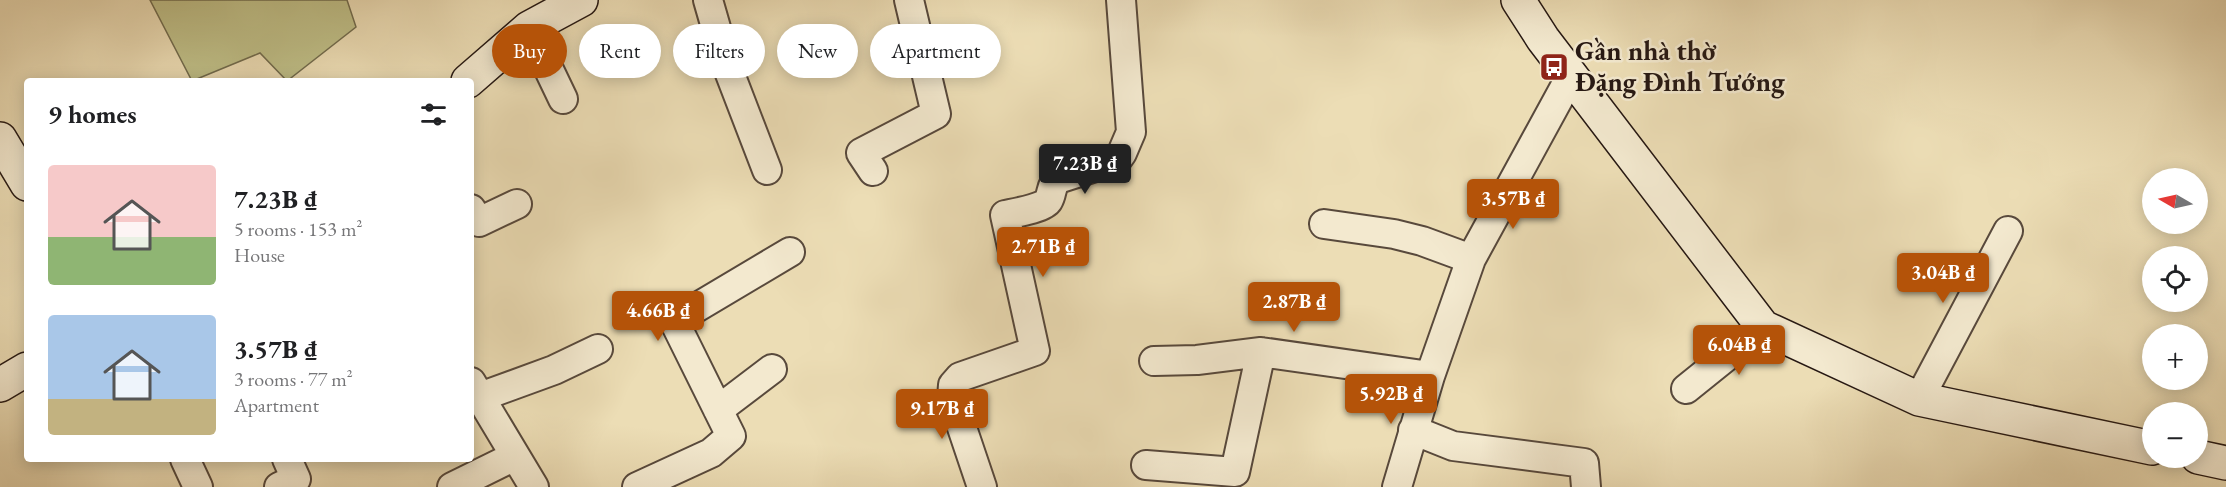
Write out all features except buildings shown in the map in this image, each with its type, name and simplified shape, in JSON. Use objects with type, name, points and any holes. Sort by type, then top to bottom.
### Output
[{"type":"main road","points":[[536,24],[581,0]]},
{"type":"main road","points":[[1518,0],[1543,39],[1763,327],[1919,399],[2142,446]]},
{"type":"main road","points":[[471,78],[492,60]]},
{"type":"main road","points":[[0,139],[24,179]]},
{"type":"main road","points":[[0,385],[24,371]]},
{"type":"main road","points":[[2208,459],[2226,463]]},
{"type":"street","points":[[708,0],[727,66],[767,170]]},
{"type":"street","points":[[873,171],[861,153],[936,114],[909,0]]},
{"type":"street","points":[[982,487],[952,398],[953,385],[960,377],[1035,351],[1005,215],[1045,205],[1050,200],[1053,184],[1058,179],[1117,160],[1122,153],[1131,132],[1121,0]]},
{"type":"street","points":[[1397,487],[1430,376],[1471,259],[1572,74]]},
{"type":"street","points":[[553,78],[563,99]]},
{"type":"street","points":[[474,214],[479,222],[517,204]]},
{"type":"street","points":[[1324,224],[1394,234],[1422,241],[1471,259]]},
{"type":"street","points":[[1919,399],[2008,231]]},
{"type":"street","points":[[637,487],[711,453],[731,436],[674,321],[790,252]]},
{"type":"street","points":[[1686,389],[1763,327]]},
{"type":"street","points":[[534,487],[474,387],[554,370],[598,349]]},
{"type":"street","points":[[1154,361],[1197,360],[1261,352],[1430,376]]},
{"type":"street","points":[[1146,465],[1235,472],[1261,352]]},
{"type":"street","points":[[718,410],[772,369]]},
{"type":"street","points":[[1413,430],[1453,446],[1584,463],[1586,487]]},
{"type":"street","points":[[452,487],[515,456]]},
{"type":"street","points":[[186,462],[198,487]]},
{"type":"street","points":[[279,487],[296,479],[288,462]]},
{"type":"green space","points":[[150,0],[347,0],[356,27],[291,78],[284,78],[260,53],[199,78],[190,78]]},
{"type":"place","name":"Gần nhà thờ Đặng Đình Tướng","points":[[1554,67]]}]
